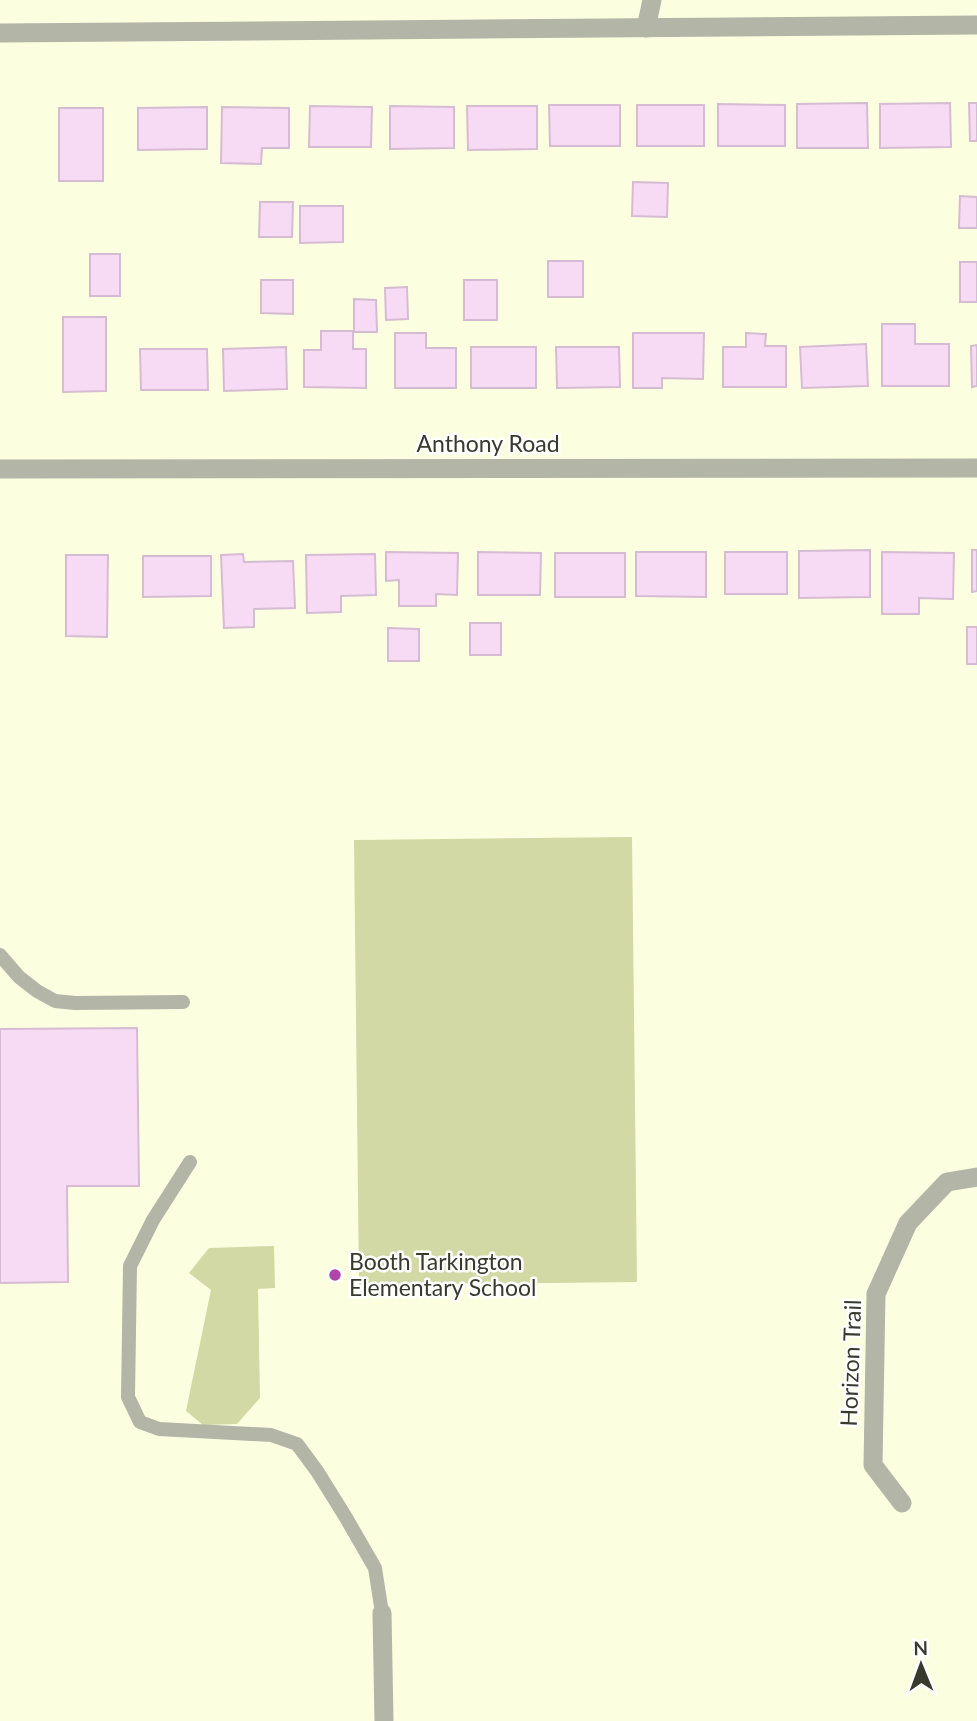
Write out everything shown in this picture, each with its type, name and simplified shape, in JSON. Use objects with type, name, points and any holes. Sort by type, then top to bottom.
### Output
[{"type":"street","points":[[646,28],[652,0]]},
{"type":"street","points":[[0,33],[977,25]]},
{"type":"street","name":"Anthony Road","points":[[0,469],[977,468]]},
{"type":"street","name":"Horizon Trail","points":[[902,1503],[873,1465],[876,1294],[908,1223],[947,1182],[977,1177]]},
{"type":"street","points":[[383,1613],[384,1721]]},
{"type":"lane","points":[[0,955],[19,977],[55,1001],[183,1002]]},
{"type":"lane","points":[[190,1162],[153,1220],[130,1266],[128,1397],[141,1422],[159,1429],[271,1435],[298,1444],[375,1568],[383,1613]]},
{"type":"green space","points":[[632,837],[637,1282],[359,1285],[354,840]]},
{"type":"green space","points":[[274,1246],[275,1288],[258,1289],[260,1398],[237,1424],[203,1425],[186,1411],[211,1290],[189,1273],[209,1248]]},
{"type":"building","points":[[867,103],[868,148],[797,148],[797,104]]},
{"type":"building","points":[[950,103],[951,147],[880,148],[880,104]]},
{"type":"building","points":[[969,103],[977,103],[977,141],[970,141]]},
{"type":"building","points":[[718,104],[785,105],[785,146],[718,146]]},
{"type":"building","points":[[549,105],[620,105],[620,146],[550,146]]},
{"type":"building","points":[[637,105],[704,105],[704,146],[637,146]]},
{"type":"building","points":[[310,106],[372,107],[371,147],[309,147]]},
{"type":"building","points":[[390,106],[454,107],[454,148],[390,149]]},
{"type":"building","points":[[467,106],[537,106],[537,149],[468,150]]},
{"type":"building","points":[[207,107],[207,149],[138,150],[138,108]]},
{"type":"building","points":[[222,107],[289,108],[289,148],[262,148],[261,164],[221,163]]},
{"type":"building","points":[[59,108],[103,108],[103,181],[59,181]]},
{"type":"building","points":[[633,182],[668,183],[667,217],[632,216]]},
{"type":"building","points":[[960,196],[977,197],[977,228],[959,228]]},
{"type":"building","points":[[260,202],[293,202],[292,237],[259,237]]},
{"type":"building","points":[[300,206],[343,206],[343,242],[300,243]]},
{"type":"building","points":[[90,254],[120,254],[120,296],[90,296]]},
{"type":"building","points":[[548,261],[583,261],[583,297],[548,297]]},
{"type":"building","points":[[960,262],[977,262],[977,302],[960,302]]},
{"type":"building","points":[[261,280],[293,280],[293,314],[261,313]]},
{"type":"building","points":[[464,280],[497,280],[497,320],[464,320]]},
{"type":"building","points":[[407,287],[408,319],[386,320],[385,288]]},
{"type":"building","points":[[354,299],[376,300],[377,332],[354,332]]},
{"type":"building","points":[[63,317],[106,317],[106,391],[63,392]]},
{"type":"building","points":[[882,324],[915,324],[915,344],[949,344],[949,386],[882,386]]},
{"type":"building","points":[[321,331],[353,331],[353,349],[366,349],[366,388],[304,387],[304,350],[321,350]]},
{"type":"building","points":[[395,333],[426,333],[426,348],[456,348],[456,388],[395,388]]},
{"type":"building","points":[[633,333],[704,333],[703,379],[662,378],[662,388],[633,388]]},
{"type":"building","points":[[746,333],[766,334],[765,346],[786,346],[786,387],[723,387],[723,347],[746,347]]},
{"type":"building","points":[[866,344],[868,386],[802,388],[800,347]]},
{"type":"building","points":[[977,345],[977,386],[972,387],[971,346]]},
{"type":"building","points":[[286,347],[287,389],[224,391],[223,349]]},
{"type":"building","points":[[471,347],[536,347],[536,388],[471,388]]},
{"type":"building","points":[[556,347],[619,347],[620,387],[557,388]]},
{"type":"building","points":[[140,349],[207,349],[208,390],[141,390]]},
{"type":"building","points":[[870,550],[870,597],[799,598],[799,551]]},
{"type":"building","points":[[972,550],[977,550],[977,591],[972,592]]},
{"type":"building","points":[[386,552],[458,553],[457,595],[436,594],[436,606],[399,606],[399,580],[386,581]]},
{"type":"building","points":[[478,552],[541,553],[540,595],[478,595]]},
{"type":"building","points":[[636,552],[706,552],[706,597],[636,596]]},
{"type":"building","points":[[725,552],[787,552],[787,594],[725,594]]},
{"type":"building","points":[[882,552],[954,553],[953,599],[919,598],[919,614],[882,614]]},
{"type":"building","points":[[555,553],[625,553],[625,597],[555,597]]},
{"type":"building","points":[[243,554],[244,562],[293,561],[295,608],[254,609],[254,627],[224,628],[221,555]]},
{"type":"building","points":[[375,554],[376,595],[341,596],[341,612],[307,613],[306,555]]},
{"type":"building","points":[[66,555],[108,555],[107,637],[66,636]]},
{"type":"building","points":[[143,556],[211,556],[211,596],[143,597]]},
{"type":"building","points":[[470,623],[501,623],[501,655],[470,655]]},
{"type":"building","points":[[967,627],[977,627],[977,664],[967,664]]},
{"type":"building","points":[[388,628],[419,629],[419,661],[388,661]]},
{"type":"building","points":[[137,1028],[139,1186],[67,1186],[68,1282],[0,1283],[0,1029]]},
{"type":"place","name":"Booth Tarkington Elementary School","points":[[335,1275]]}]
